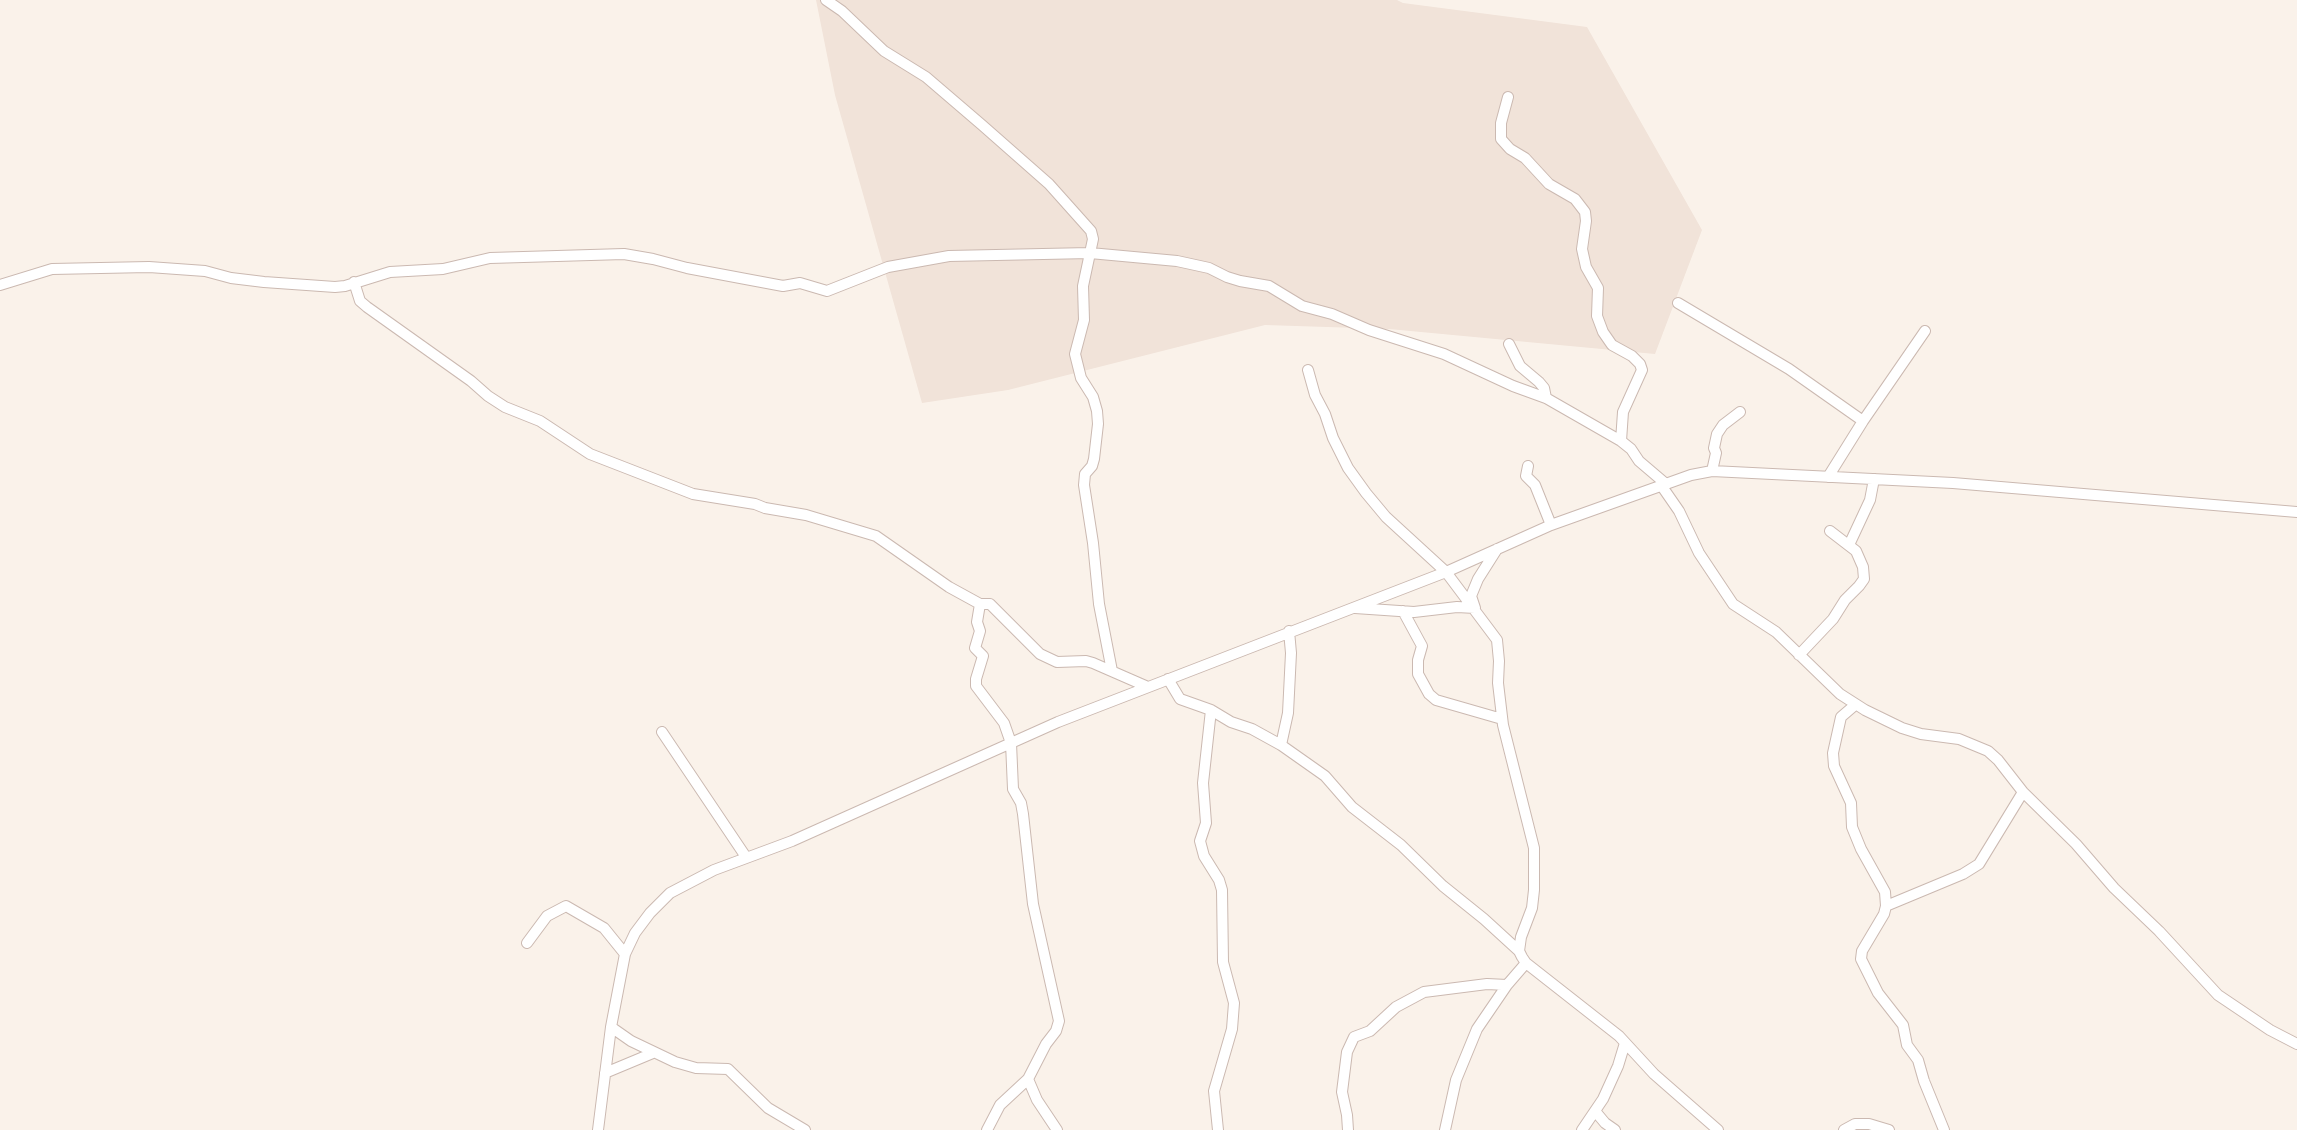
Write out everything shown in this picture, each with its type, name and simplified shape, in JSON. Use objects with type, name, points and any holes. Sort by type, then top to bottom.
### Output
[{"type":"street","points":[[826,0],[842,11],[884,51],[926,77],[1048,184],[1091,231],[1093,239],[1083,286],[1084,320],[1075,354],[1081,378],[1093,397],[1097,411],[1098,424],[1094,459],[1092,466],[1085,474],[1084,485],[1100,604],[1112,670]]},
{"type":"street","points":[[1508,97],[1500,123],[1502,139],[1510,149],[1525,158],[1549,184],[1575,199],[1585,212],[1586,221],[1582,249],[1586,267],[1598,288],[1597,316],[1603,332],[1612,345],[1632,356],[1642,370],[1623,412],[1621,440]]},
{"type":"street","points":[[0,285],[52,269],[148,267],[205,271],[231,278],[264,282],[335,287],[345,286],[390,272],[442,269],[490,258],[624,254],[783,286],[800,283],[827,291],[888,267],[950,256],[1090,253],[1177,261],[1209,268],[1226,277],[1240,281],[1269,286],[1302,306],[1444,354],[1513,386],[1546,398],[1621,440],[1664,484],[1699,553],[1733,604],[1776,632],[1840,694],[1855,704],[1902,728],[1921,734],[1959,739],[1988,751],[1998,760],[2022,792],[2076,844],[2119,894],[2159,931],[2218,995],[2270,1030],[2297,1044]]},
{"type":"street","points":[[354,282],[360,301],[366,307],[471,381],[488,396],[505,407],[540,421],[590,454],[694,494],[806,514],[876,536],[950,587],[980,604],[990,604],[1040,654],[1057,662],[1086,661],[1112,670],[1148,687]]},
{"type":"street","points":[[1678,303],[1789,369],[1863,421]]},
{"type":"street","points":[[1828,477],[1863,421],[1925,331]]},
{"type":"street","points":[[1509,344],[1520,366],[1544,388],[1546,398]]},
{"type":"street","points":[[1308,370],[1315,394],[1348,468],[1386,517],[1446,572],[1475,608],[1497,640],[1499,661],[1498,683],[1502,719],[1534,848],[1535,875],[1532,908],[1521,938],[1519,951]]},
{"type":"street","points":[[1712,470],[1716,453],[1714,448],[1717,434],[1723,425],[1740,412]]},
{"type":"street","points":[[1528,466],[1526,476],[1535,485],[1551,525]]},
{"type":"street","points":[[598,1130],[611,1027],[625,954],[636,933],[650,913],[670,893],[714,870],[792,841],[1011,743],[1289,631],[1446,572],[1551,525],[1664,484],[1712,470],[1962,484],[2297,512]]},
{"type":"street","points":[[1850,545],[1870,500],[1874,479]]},
{"type":"street","points":[[1799,655],[1833,619],[1845,600],[1862,582],[1863,567],[1856,551],[1830,531]]},
{"type":"street","points":[[1475,608],[1471,596],[1478,579],[1498,549]]},
{"type":"street","points":[[980,604],[977,622],[980,631],[975,648],[983,656],[976,678],[976,686],[1004,723],[1011,743],[1012,789],[1021,804],[1033,904],[1059,1022],[1056,1031],[1046,1044],[1028,1079],[1000,1105],[987,1130]]},
{"type":"street","points":[[1349,608],[1414,612],[1457,607],[1475,608]]},
{"type":"street","points":[[1403,611],[1422,646],[1418,674],[1429,694],[1436,700],[1502,719]]},
{"type":"street","points":[[1281,745],[1288,713],[1291,653],[1289,631]]},
{"type":"street","points":[[1168,679],[1180,699],[1211,710],[1230,722],[1252,729],[1281,745],[1325,776],[1352,807],[1401,845],[1443,886],[1484,919],[1519,951],[1526,963],[1598,1019],[1625,1043],[1654,1074],[1718,1130]]},
{"type":"street","points":[[1855,704],[1841,717],[1833,753],[1834,766],[1851,802],[1852,827],[1885,892],[1886,906],[1862,951],[1862,959],[1881,998],[1903,1025],[1906,1045],[1918,1060],[1924,1081],[1944,1130]]},
{"type":"street","points":[[1211,710],[1203,784],[1206,823],[1201,834],[1201,847],[1220,880],[1222,890],[1223,962],[1234,1003],[1232,1029],[1214,1091],[1218,1130]]},
{"type":"street","points":[[662,732],[746,857]]},
{"type":"street","points":[[1886,906],[1963,874],[1979,864],[2022,792]]},
{"type":"street","points":[[526,943],[547,916],[566,906],[604,928],[625,954]]},
{"type":"street","points":[[1445,1130],[1456,1080],[1477,1029],[1507,985],[1526,963]]},
{"type":"street","points":[[1348,1130],[1342,1092],[1347,1052],[1354,1037],[1370,1031],[1396,1007],[1424,992],[1486,984],[1507,985]]},
{"type":"street","points":[[611,1027],[631,1042],[675,1062],[696,1068],[728,1069],[768,1108],[805,1130]]},
{"type":"street","points":[[1582,1130],[1603,1099],[1618,1066],[1625,1043]]},
{"type":"street","points":[[605,1073],[653,1053]]},
{"type":"street","points":[[1028,1079],[1037,1100],[1057,1130]]},
{"type":"street","points":[[1595,1111],[1605,1123],[1615,1130]]},
{"type":"street","points":[[1844,1130],[1855,1124],[1869,1124],[1889,1130]]},
{"type":"shaded area","points":[[816,0],[1397,0],[1403,3],[1587,27],[1702,230],[1655,354],[1389,329],[1265,325],[1008,390],[922,403],[835,95]]}]
